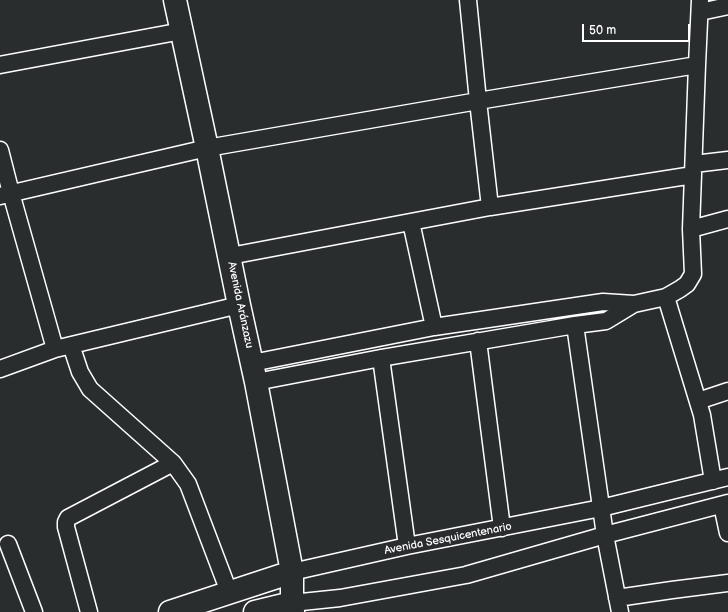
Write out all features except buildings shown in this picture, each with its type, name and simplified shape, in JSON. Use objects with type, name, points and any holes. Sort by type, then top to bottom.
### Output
[{"type":"street","name":"Avenida Aránzazu","points":[[175,0],[254,372],[292,572],[293,607]]},
{"type":"street","points":[[468,0],[490,207]]},
{"type":"street","points":[[254,372],[427,329],[603,302],[634,304],[666,297],[687,284],[693,274],[691,229],[700,6],[728,6]]},
{"type":"street","points":[[0,65],[182,31]]},
{"type":"street","points":[[6,195],[207,148],[697,65]]},
{"type":"street","points":[[0,150],[6,195],[55,349]]},
{"type":"street","points":[[230,256],[694,170],[728,160]]},
{"type":"street","points":[[691,229],[728,219]]},
{"type":"street","points":[[411,222],[427,329],[422,351]]},
{"type":"street","points":[[666,297],[721,479]]},
{"type":"street","points":[[254,372],[381,358],[606,321],[634,304]]},
{"type":"street","points":[[0,369],[55,349],[239,305]]},
{"type":"street","points":[[575,326],[605,535],[619,605],[672,590],[728,583]]},
{"type":"street","points":[[478,341],[502,528]]},
{"type":"street","points":[[71,345],[80,372],[90,389],[173,463],[188,484],[229,592]]},
{"type":"street","points":[[381,358],[407,546]]},
{"type":"street","points":[[698,401],[728,391]]},
{"type":"street","points":[[89,612],[66,527],[68,518],[173,463]]},
{"type":"street","name":"Avenida Sesquicentenario","points":[[170,612],[292,572],[407,546],[601,508],[721,479]]},
{"type":"street","points":[[255,612],[293,607],[466,575],[605,535],[725,504],[728,533]]},
{"type":"street","points":[[8,544],[34,612]]}]
